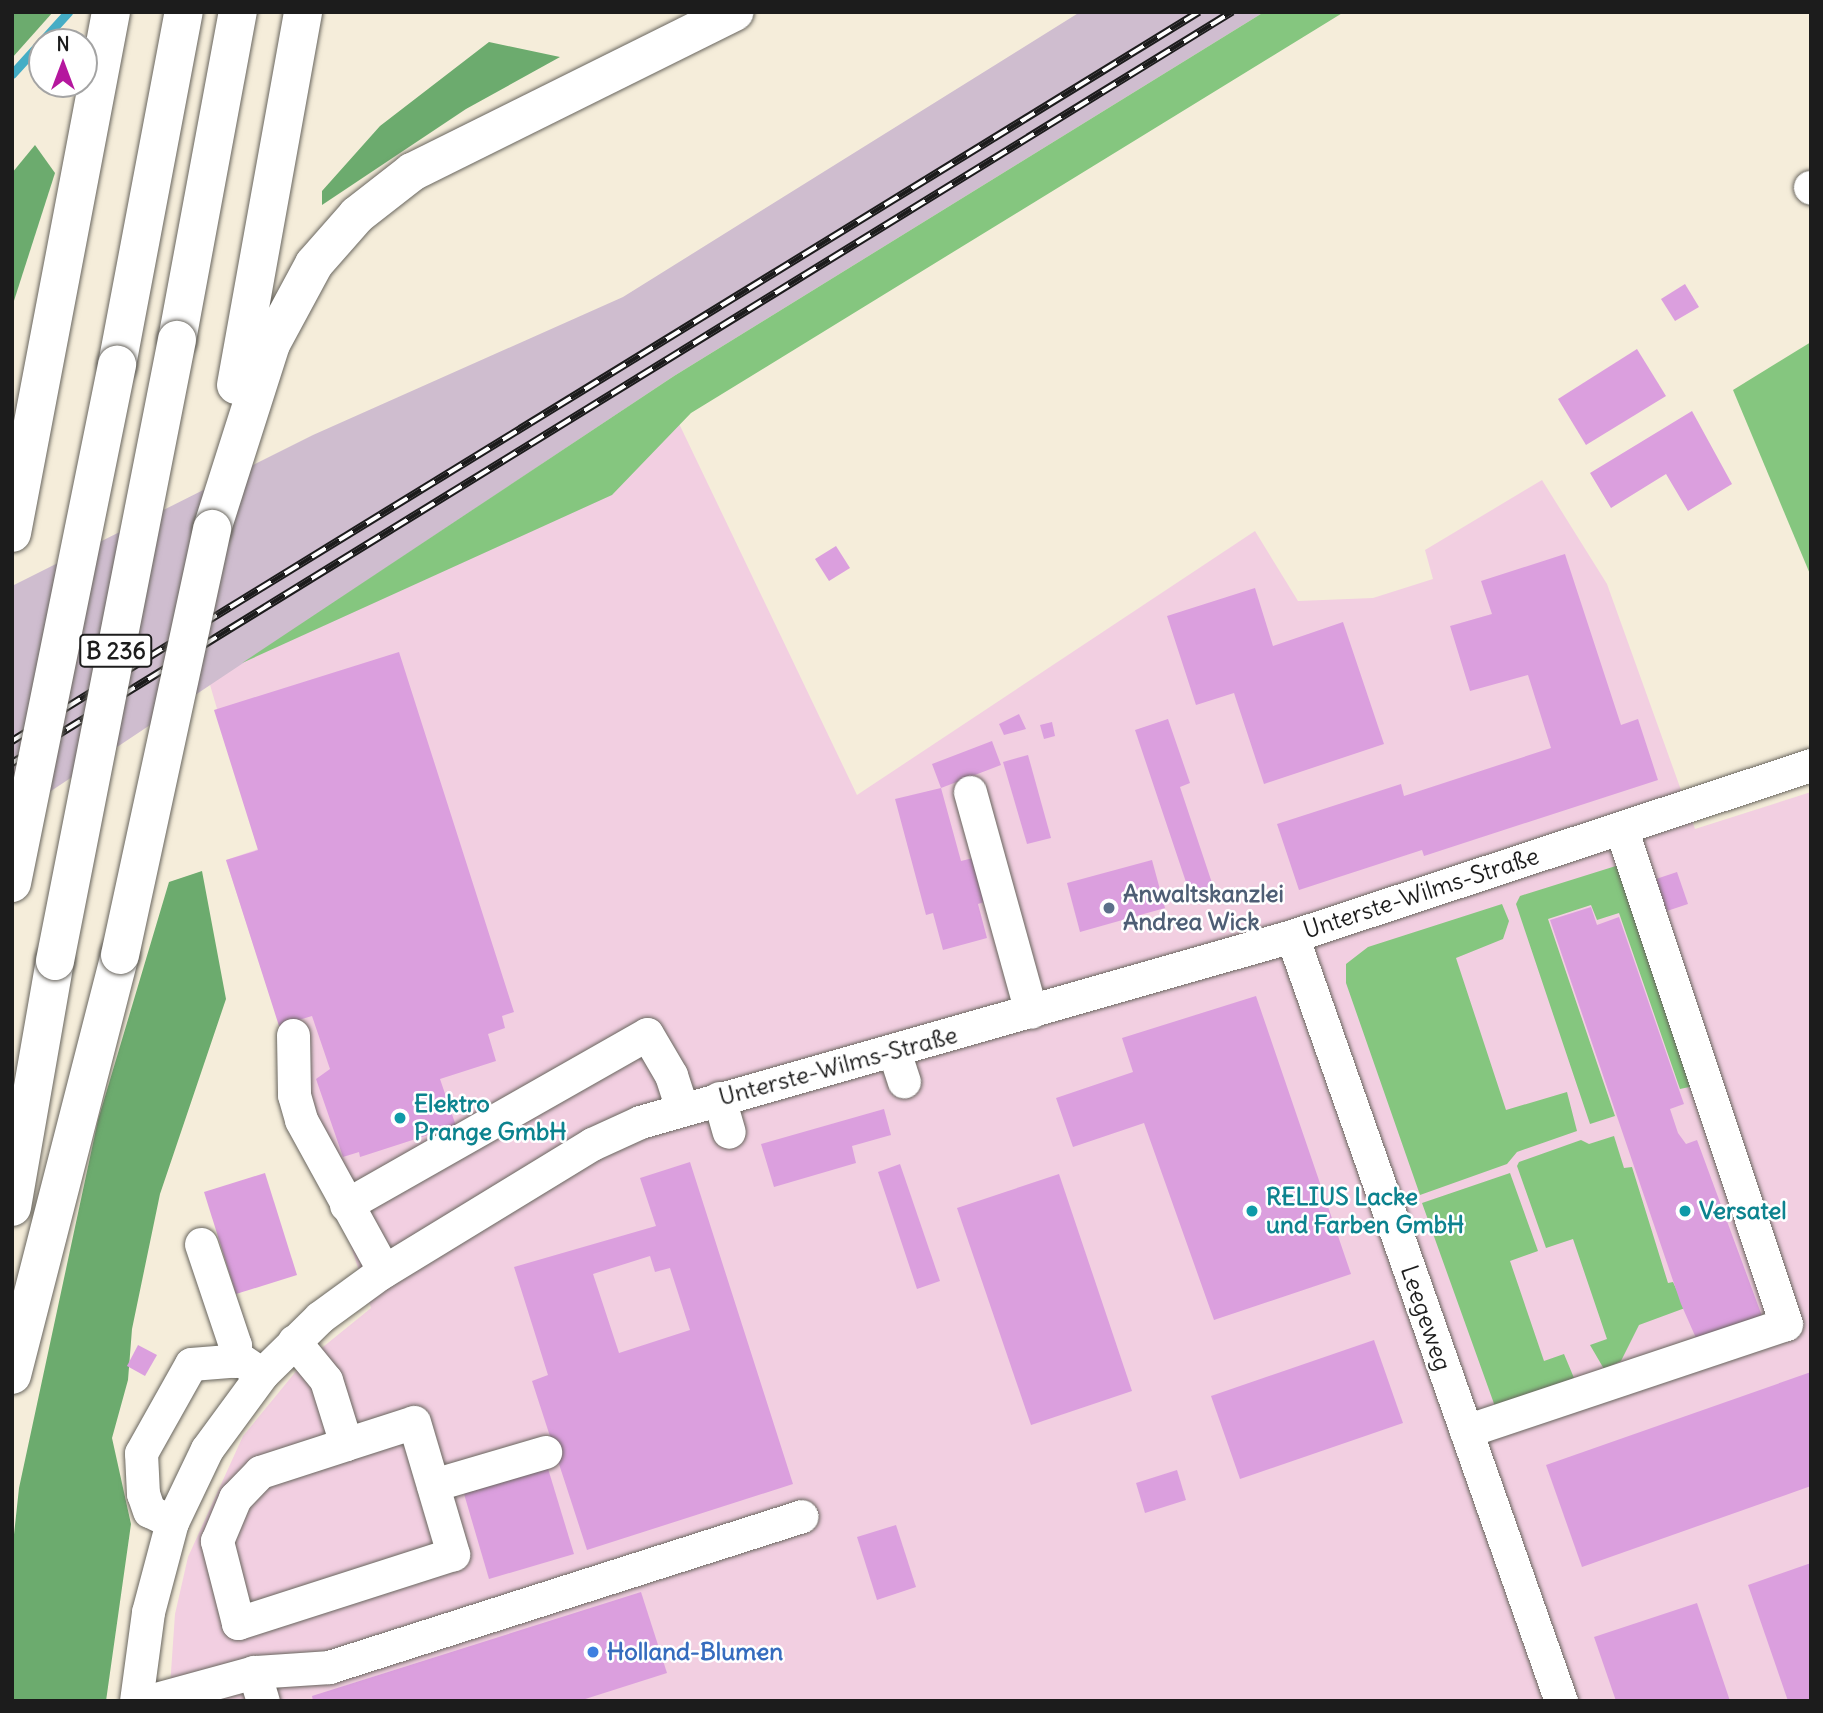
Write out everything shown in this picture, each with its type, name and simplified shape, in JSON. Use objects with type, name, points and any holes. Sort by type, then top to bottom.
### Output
[{"type":"highway","points":[[12,533],[111,12]]},
{"type":"highway","name":"B 236","points":[[12,883],[117,365],[184,12]]},
{"type":"highway","name":"B 236","points":[[12,1207],[55,961],[177,340],[238,12]]},
{"type":"highway","points":[[12,1375],[120,955],[212,529],[303,12]]},
{"type":"highway","points":[[212,529],[271,344],[298,289],[357,215],[412,172],[735,12]]},
{"type":"street","name":"Unterste-Wilms-Straße","points":[[136,1701],[148,1612],[172,1522],[248,1367],[294,1341],[384,1271],[592,1144],[640,1122],[719,1098],[899,1066],[1031,1012],[1292,936],[1811,765]]},
{"type":"street","points":[[970,792],[1031,1012]]},
{"type":"street","points":[[1466,1431],[1786,1324],[1621,828]]},
{"type":"street","name":"Leegeweg","points":[[1292,936],[1561,1701]]},
{"type":"street","points":[[346,1205],[646,1034],[671,1075],[682,1109]]},
{"type":"street","points":[[293,1035],[294,1095],[301,1120],[384,1271]]},
{"type":"street","points":[[719,1098],[730,1132]]},
{"type":"street","points":[[201,1244],[234,1345],[248,1367]]},
{"type":"street","points":[[294,1341],[326,1380],[346,1444]]},
{"type":"street","points":[[172,1522],[149,1511],[143,1494],[141,1453],[191,1364],[248,1367]]},
{"type":"street","points":[[415,1423],[453,1554],[238,1623],[217,1541],[235,1498],[260,1472],[346,1444],[415,1423]]},
{"type":"street","points":[[433,1485],[545,1452]]},
{"type":"street","points":[[149,1701],[259,1686],[329,1667],[801,1516]]},
{"type":"shaded area","points":[[1080,12],[1264,12],[674,376],[12,817],[12,586],[313,435],[623,297]]},
{"type":"shaded area","points":[[672,409],[857,795],[1255,531],[1298,601],[1373,598],[1433,579],[1425,550],[1542,480],[1607,584],[1695,829],[1811,792],[1811,1701],[169,1701],[175,1614],[188,1557],[243,1436],[302,1364],[371,1308],[226,860],[258,849],[208,678]]},
{"type":"green space","points":[[12,12],[53,12],[39,28],[28,28],[28,40],[12,58]]},
{"type":"green space","points":[[1264,12],[1344,12],[691,413],[612,495],[242,663],[674,376]]},
{"type":"green space","points":[[489,42],[560,57],[466,109],[322,205],[322,191],[380,126]]},
{"type":"green space","points":[[35,145],[55,173],[12,307],[12,173]]},
{"type":"green space","points":[[1811,342],[1811,574],[1810,574],[1733,390]]},
{"type":"green space","points":[[1619,865],[1694,1086],[1680,1089],[1619,913],[1597,920],[1591,905],[1548,919],[1615,1116],[1590,1124],[1516,904],[1520,896]]},
{"type":"green space","points":[[202,871],[226,999],[160,1194],[132,1329],[128,1380],[112,1438],[131,1524],[106,1701],[12,1701],[12,1553],[19,1488],[98,1120],[169,882]]},
{"type":"green space","points":[[1502,904],[1509,921],[1503,939],[1456,958],[1506,1110],[1567,1092],[1577,1131],[1517,1152],[1507,1164],[1420,1195],[1346,983],[1346,964],[1368,947]]},
{"type":"green space","points":[[1614,1136],[1624,1168],[1632,1167],[1668,1283],[1673,1282],[1685,1308],[1639,1325],[1621,1361],[1604,1369],[1590,1345],[1607,1339],[1573,1239],[1546,1248],[1517,1166],[1519,1162],[1581,1140],[1589,1144]]},
{"type":"green space","points":[[1510,1173],[1538,1251],[1510,1261],[1544,1361],[1564,1354],[1574,1378],[1497,1412],[1422,1203]]},
{"type":"building","points":[[1685,284],[1699,307],[1675,321],[1661,299]]},
{"type":"building","points":[[1637,349],[1666,396],[1586,445],[1558,399]]},
{"type":"building","points":[[1692,411],[1732,484],[1688,511],[1666,474],[1611,508],[1590,473]]},
{"type":"building","points":[[836,546],[850,568],[829,581],[815,559]]},
{"type":"building","points":[[1565,554],[1621,725],[1638,719],[1658,780],[1424,856],[1422,850],[1299,890],[1277,824],[1401,784],[1404,796],[1551,748],[1528,675],[1470,691],[1450,626],[1492,614],[1481,581]]},
{"type":"building","points":[[1255,588],[1273,646],[1343,622],[1384,744],[1264,784],[1234,693],[1196,705],[1167,616]]},
{"type":"building","points":[[399,652],[514,1012],[502,1016],[505,1028],[488,1034],[496,1061],[440,1079],[456,1126],[360,1157],[359,1152],[343,1157],[316,1079],[330,1069],[312,1016],[279,1026],[226,860],[258,850],[214,710]]},
{"type":"building","points":[[1019,714],[1026,729],[1004,735],[999,724]]},
{"type":"building","points":[[1168,719],[1190,783],[1180,787],[1214,889],[1191,897],[1135,730]]},
{"type":"building","points":[[1052,722],[1055,736],[1044,739],[1040,725]]},
{"type":"building","points":[[992,741],[1001,765],[941,788],[932,764]]},
{"type":"building","points":[[1028,755],[1051,838],[1027,844],[1003,762]]},
{"type":"building","points":[[941,788],[961,861],[973,858],[984,902],[978,904],[987,938],[943,950],[933,913],[926,915],[895,799]]},
{"type":"building","points":[[1152,860],[1165,908],[1080,932],[1067,883]]},
{"type":"building","points":[[1677,872],[1688,904],[1667,911],[1656,879]]},
{"type":"building","points":[[1591,907],[1597,925],[1619,917],[1684,1104],[1670,1109],[1678,1133],[1686,1144],[1697,1140],[1762,1316],[1696,1338],[1681,1304],[1550,920]]},
{"type":"building","name":"RELIUS Lacke und Farben GmbH","points":[[1256,996],[1351,1274],[1214,1320],[1144,1123],[1073,1147],[1056,1098],[1133,1072],[1122,1038]]},
{"type":"building","points":[[884,1109],[891,1135],[852,1146],[856,1163],[774,1187],[761,1144]]},
{"type":"building","points":[[690,1162],[793,1484],[587,1550],[532,1381],[548,1375],[514,1267],[656,1226],[640,1178]],"holes":[[[650,1256],[655,1272],[670,1268],[690,1330],[619,1353],[593,1274]]]},
{"type":"building","points":[[900,1164],[940,1281],[917,1289],[878,1172]]},
{"type":"building","points":[[265,1173],[297,1275],[236,1294],[204,1192]]},
{"type":"building","points":[[1059,1174],[1132,1391],[1031,1425],[957,1208]]},
{"type":"building","points":[[1374,1340],[1403,1423],[1240,1479],[1211,1396]]},
{"type":"building","points":[[138,1345],[157,1355],[145,1376],[127,1366]]},
{"type":"building","points":[[1811,1372],[1811,1486],[1582,1567],[1546,1465]]},
{"type":"building","points":[[546,1462],[574,1554],[489,1579],[462,1487]]},
{"type":"building","points":[[1177,1470],[1186,1500],[1145,1513],[1136,1483]]},
{"type":"building","points":[[896,1525],[916,1587],[877,1600],[857,1537]]},
{"type":"building","points":[[1811,1563],[1811,1701],[1788,1701],[1748,1585]]},
{"type":"building","points":[[641,1592],[667,1673],[579,1701],[313,1701],[312,1696]]},
{"type":"building","points":[[1697,1603],[1730,1701],[1616,1701],[1594,1637]]},
{"type":"waterway","points":[[12,74],[68,12]]},
{"type":"railway","points":[[12,741],[1199,12]]},
{"type":"railway","points":[[12,763],[1232,12]]},
{"type":"place","name":"Anwaltskanzlei Andrea Wick","points":[[1109,908]]},
{"type":"place","name":"Elektro Prange GmbH","points":[[400,1118]]},
{"type":"place","name":"RELIUS Lacke und Farben GmbH","points":[[1252,1211]]},
{"type":"place","name":"Versatel","points":[[1685,1211]]},
{"type":"place","name":"Holland-Blumen","points":[[593,1652]]}]
